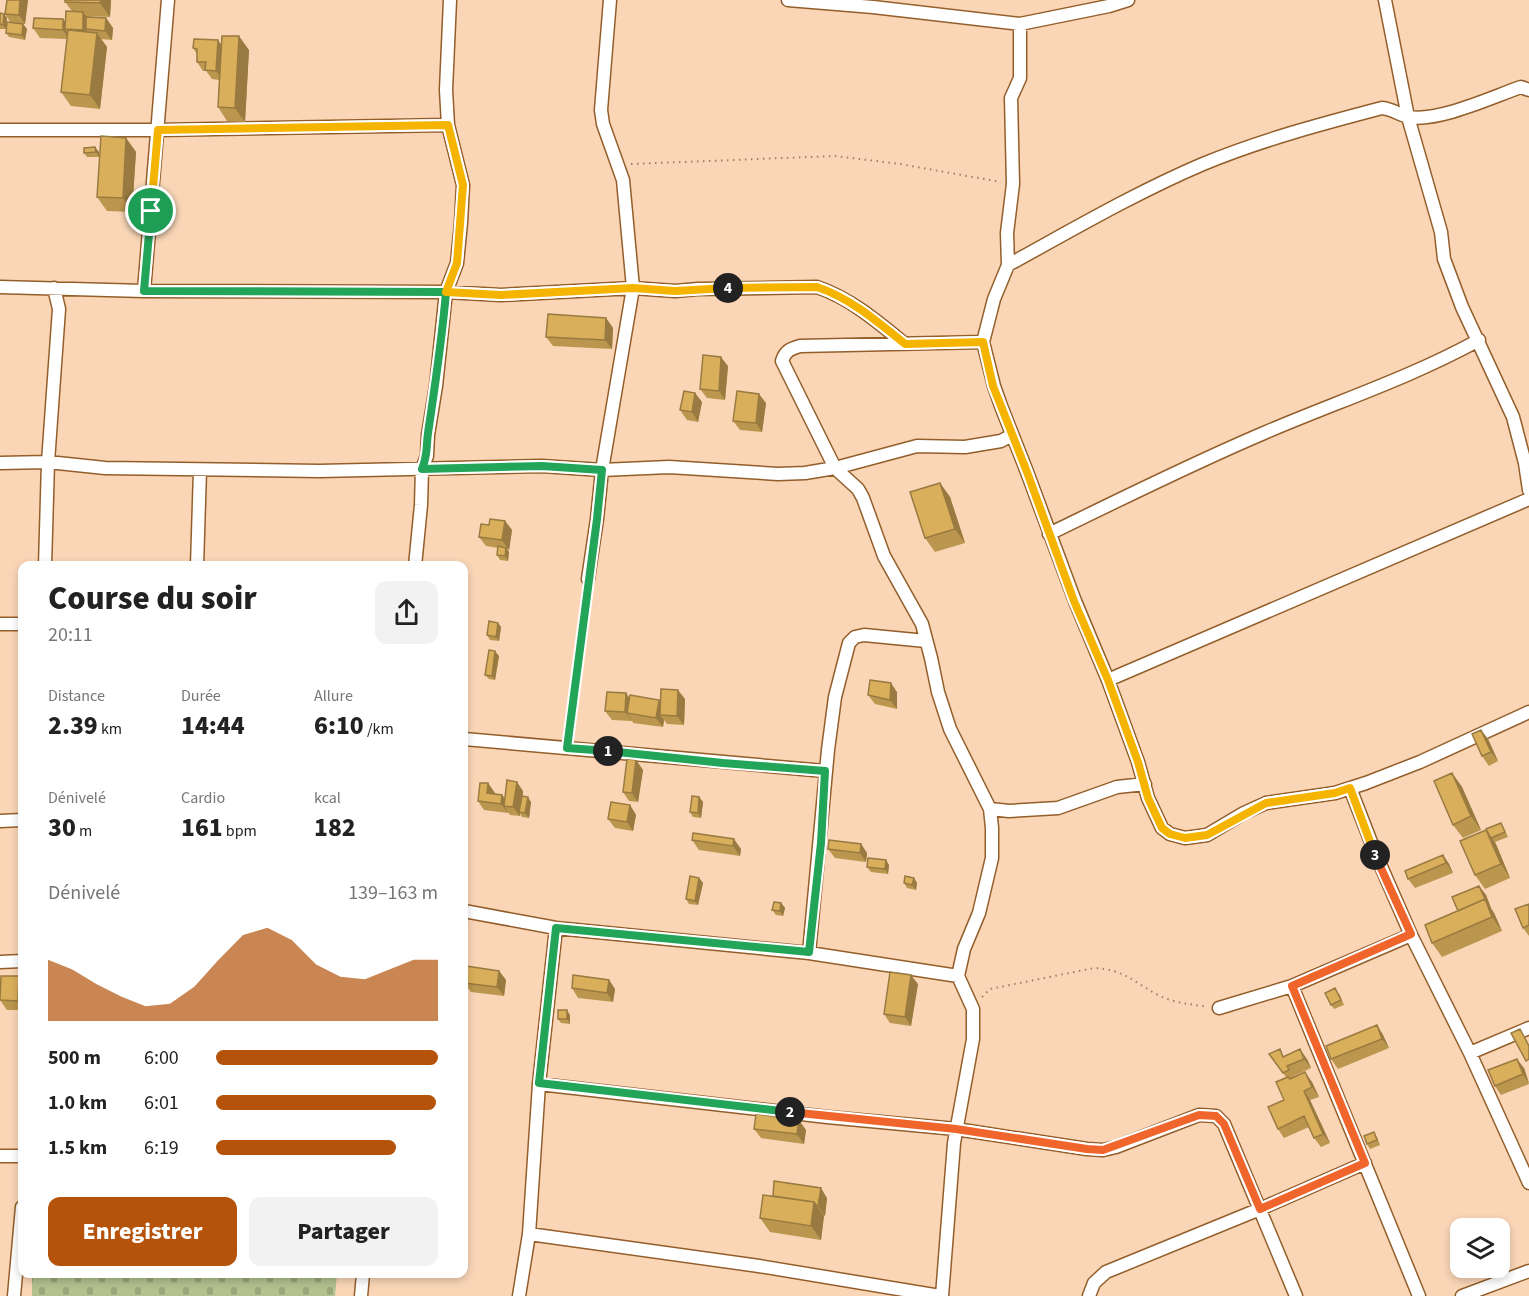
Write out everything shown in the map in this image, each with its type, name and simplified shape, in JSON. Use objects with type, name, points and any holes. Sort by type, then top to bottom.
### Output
[{"type":"street","points":[[144,291],[168,0]]},
{"type":"street","points":[[415,561],[421,505],[422,469],[428,456],[428,435],[436,386],[446,292],[457,263],[463,185],[448,125],[446,90],[450,0]]},
{"type":"street","points":[[588,579],[602,470],[633,288],[623,180],[603,124],[601,110],[610,0]]},
{"type":"street","points":[[788,0],[1020,24],[1128,0]]},
{"type":"street","points":[[1385,0],[1408,117],[1441,232],[1444,259],[1462,307],[1513,417],[1529,490]]},
{"type":"street","points":[[1020,24],[1020,78],[1011,98],[1013,184],[1007,233],[1008,265],[994,299],[983,342],[993,386],[1074,601],[1108,680],[1148,798],[1162,828],[1170,834],[1185,838],[1207,835],[1266,803],[1335,793],[1350,788],[1420,762],[1529,712]]},
{"type":"street","points":[[1008,265],[1115,206],[1203,164],[1299,129],[1382,108],[1408,117],[1437,116],[1521,87],[1529,90]]},
{"type":"street","points":[[0,130],[448,125]]},
{"type":"street","points":[[0,287],[144,291],[446,292],[501,295],[633,288],[675,291],[817,287],[830,291],[869,315],[905,344]]},
{"type":"street","points":[[45,561],[48,462],[59,309],[54,288]]},
{"type":"street","points":[[1049,534],[1152,483],[1265,433],[1438,362],[1479,340]]},
{"type":"street","points":[[529,1234],[759,1266],[941,1296],[956,1129],[973,1039],[973,1009],[958,976],[964,949],[979,913],[992,858],[990,809],[950,729],[938,692],[922,624],[884,556],[863,498],[858,489],[835,468],[782,361],[784,354],[790,349],[800,346],[983,342]]},
{"type":"street","points":[[0,463],[48,462],[105,468],[319,471],[542,466],[602,470],[669,467],[778,474],[805,473],[835,468],[909,448],[965,447],[1001,441],[1012,435]]},
{"type":"street","points":[[197,561],[200,470]]},
{"type":"street","points":[[1108,680],[1529,499]]},
{"type":"street","points":[[0,624],[18,624]]},
{"type":"street","points":[[809,952],[821,843],[825,771],[835,697],[849,643],[855,637],[864,635],[926,641]]},
{"type":"street","points":[[468,739],[825,771]]},
{"type":"street","points":[[990,809],[1009,811],[1058,808],[1117,787],[1145,784]]},
{"type":"street","points":[[1350,788],[1376,855],[1411,934],[1470,1053],[1529,1183]]},
{"type":"street","points":[[0,821],[18,820]]},
{"type":"street","points":[[468,912],[556,928],[809,952],[958,976]]},
{"type":"street","points":[[519,1296],[529,1234],[539,1083],[556,928]]},
{"type":"street","points":[[1219,1008],[1292,986],[1411,934]]},
{"type":"street","points":[[0,962],[18,960]]},
{"type":"street","points":[[1292,986],[1419,1296]]},
{"type":"street","points":[[1470,1053],[1529,1028]]},
{"type":"street","points":[[539,1083],[827,1117],[956,1129],[1103,1150],[1199,1115],[1216,1116],[1224,1124],[1296,1296]]},
{"type":"street","points":[[0,1156],[18,1156]]},
{"type":"street","points":[[1089,1296],[1094,1283],[1106,1272],[1365,1163]]},
{"type":"street","points":[[14,1296],[18,1252]]},
{"type":"street","points":[[1462,1296],[1529,1271]]},
{"type":"street","points":[[361,1296],[363,1278]]},
{"type":"path","points":[[619,164],[835,156],[900,164],[1013,184]]},
{"type":"path","points":[[567,748],[588,579]]},
{"type":"path","points":[[973,1009],[990,988],[1094,968],[1109,969],[1127,975],[1157,995],[1175,1002],[1219,1008]]},
{"type":"green space","points":[[32,1278],[337,1278],[335,1296],[32,1296]]},
{"type":"building","points":[[7,0],[20,0],[19,15],[5,14]]},
{"type":"building","points":[[65,0],[101,0],[100,3],[65,2]]},
{"type":"building","points":[[66,11],[83,12],[83,30],[65,29]]},
{"type":"building","points":[[0,13],[4,14],[3,25],[0,24]]},
{"type":"building","points":[[86,17],[106,18],[105,31],[86,29]]},
{"type":"building","points":[[34,18],[63,19],[63,30],[33,28]]},
{"type":"building","points":[[7,22],[23,24],[22,35],[6,33]]},
{"type":"building","points":[[68,30],[97,33],[90,95],[61,92]]},
{"type":"building","points":[[222,36],[239,36],[235,108],[218,107]]},
{"type":"building","points":[[194,39],[218,40],[216,71],[205,70],[206,62],[197,62],[197,49],[193,48]]},
{"type":"building","points":[[101,136],[126,138],[123,198],[97,197]]},
{"type":"building","points":[[95,147],[96,152],[84,153],[84,148]]},
{"type":"building","points":[[548,314],[606,318],[605,340],[546,337]]},
{"type":"building","points":[[703,355],[721,357],[719,391],[700,389]]},
{"type":"building","points":[[684,391],[695,393],[692,412],[680,410]]},
{"type":"building","points":[[737,391],[759,394],[756,423],[733,421]]},
{"type":"building","points":[[940,483],[955,529],[925,538],[910,492]]},
{"type":"building","points":[[490,519],[505,521],[502,540],[479,537],[481,524],[489,525]]},
{"type":"building","points":[[498,546],[506,548],[505,556],[497,555]]},
{"type":"building","points":[[489,621],[498,623],[496,637],[487,635]]},
{"type":"building","points":[[489,650],[495,651],[492,676],[485,675]]},
{"type":"building","points":[[870,680],[891,683],[890,700],[868,695]]},
{"type":"building","points":[[661,689],[678,690],[677,716],[660,715]]},
{"type":"building","points":[[607,692],[626,693],[625,712],[605,711]]},
{"type":"building","points":[[630,695],[659,700],[656,718],[627,713]]},
{"type":"building","points":[[1481,730],[1491,752],[1482,756],[1472,734]]},
{"type":"building","points":[[627,759],[636,760],[632,793],[623,792]]},
{"type":"building","points":[[1452,773],[1471,816],[1453,825],[1434,781]]},
{"type":"building","points":[[507,780],[517,782],[513,807],[504,806]]},
{"type":"building","points":[[480,783],[488,783],[487,793],[502,795],[501,804],[478,801]]},
{"type":"building","points":[[522,796],[528,797],[525,813],[519,812]]},
{"type":"building","points":[[692,796],[699,797],[698,813],[690,812]]},
{"type":"building","points":[[611,802],[630,805],[627,822],[608,819]]},
{"type":"building","points":[[1501,823],[1505,832],[1491,838],[1486,829]]},
{"type":"building","points":[[1486,830],[1501,864],[1475,875],[1460,841]]},
{"type":"building","points":[[693,833],[734,839],[733,846],[692,840]]},
{"type":"building","points":[[829,840],[861,844],[860,853],[828,849]]},
{"type":"building","points":[[1443,855],[1446,863],[1408,879],[1405,871]]},
{"type":"building","points":[[868,858],[886,860],[885,869],[867,867]]},
{"type":"building","points":[[690,876],[699,878],[695,901],[686,899]]},
{"type":"building","points":[[905,876],[914,878],[912,885],[904,883]]},
{"type":"building","points":[[1479,886],[1485,899],[1458,911],[1452,897]]},
{"type":"building","points":[[1485,899],[1492,917],[1432,943],[1425,925]]},
{"type":"building","points":[[774,902],[781,903],[780,911],[772,910]]},
{"type":"building","points":[[1529,904],[1529,925],[1523,928],[1515,909]]},
{"type":"building","points":[[468,966],[499,971],[497,987],[468,983]]},
{"type":"building","points":[[890,972],[911,975],[905,1017],[884,1014]]},
{"type":"building","points":[[573,975],[609,980],[607,993],[572,988]]},
{"type":"building","points":[[1,976],[18,976],[18,1001],[0,1000]]},
{"type":"building","points":[[1335,988],[1341,1000],[1331,1005],[1325,993]]},
{"type":"building","points":[[558,1010],[567,1010],[567,1019],[558,1019]]},
{"type":"building","points":[[1377,1025],[1382,1039],[1331,1059],[1326,1046]]},
{"type":"building","points":[[1520,1029],[1529,1046],[1529,1059],[1526,1061],[1511,1033]]},
{"type":"building","points":[[1280,1049],[1283,1057],[1300,1049],[1304,1059],[1287,1066],[1289,1070],[1283,1073],[1269,1054]]},
{"type":"building","points":[[1517,1059],[1523,1074],[1495,1086],[1488,1070]]},
{"type":"building","points":[[1305,1072],[1312,1087],[1304,1091],[1323,1134],[1314,1138],[1304,1116],[1278,1129],[1268,1107],[1284,1100],[1276,1082]]},
{"type":"building","points":[[756,1114],[799,1120],[797,1134],[754,1129]]},
{"type":"building","points":[[1374,1132],[1377,1140],[1367,1144],[1364,1136]]},
{"type":"building","points":[[774,1181],[821,1188],[818,1206],[814,1202],[773,1196]]},
{"type":"building","points":[[763,1195],[814,1202],[811,1226],[760,1218]]},
{"type":"route","points":[[151,211],[144,291],[446,292],[436,386],[428,435],[428,456],[422,469],[542,466],[602,470],[567,748],[825,771],[821,843],[809,952],[556,928],[539,1083],[671,1100],[956,1129],[1103,1150],[1199,1115],[1216,1116],[1224,1124],[1260,1209],[1365,1163],[1292,986],[1411,934],[1376,855],[1350,788],[1335,793],[1266,803],[1207,835],[1185,838],[1170,834],[1162,828],[1148,798],[1138,762],[1108,680],[1074,601],[993,386],[983,342],[905,344],[869,315],[830,291],[817,287],[675,291],[633,288],[501,295],[446,292],[457,263],[463,185],[448,125],[158,130],[151,211]]}]
